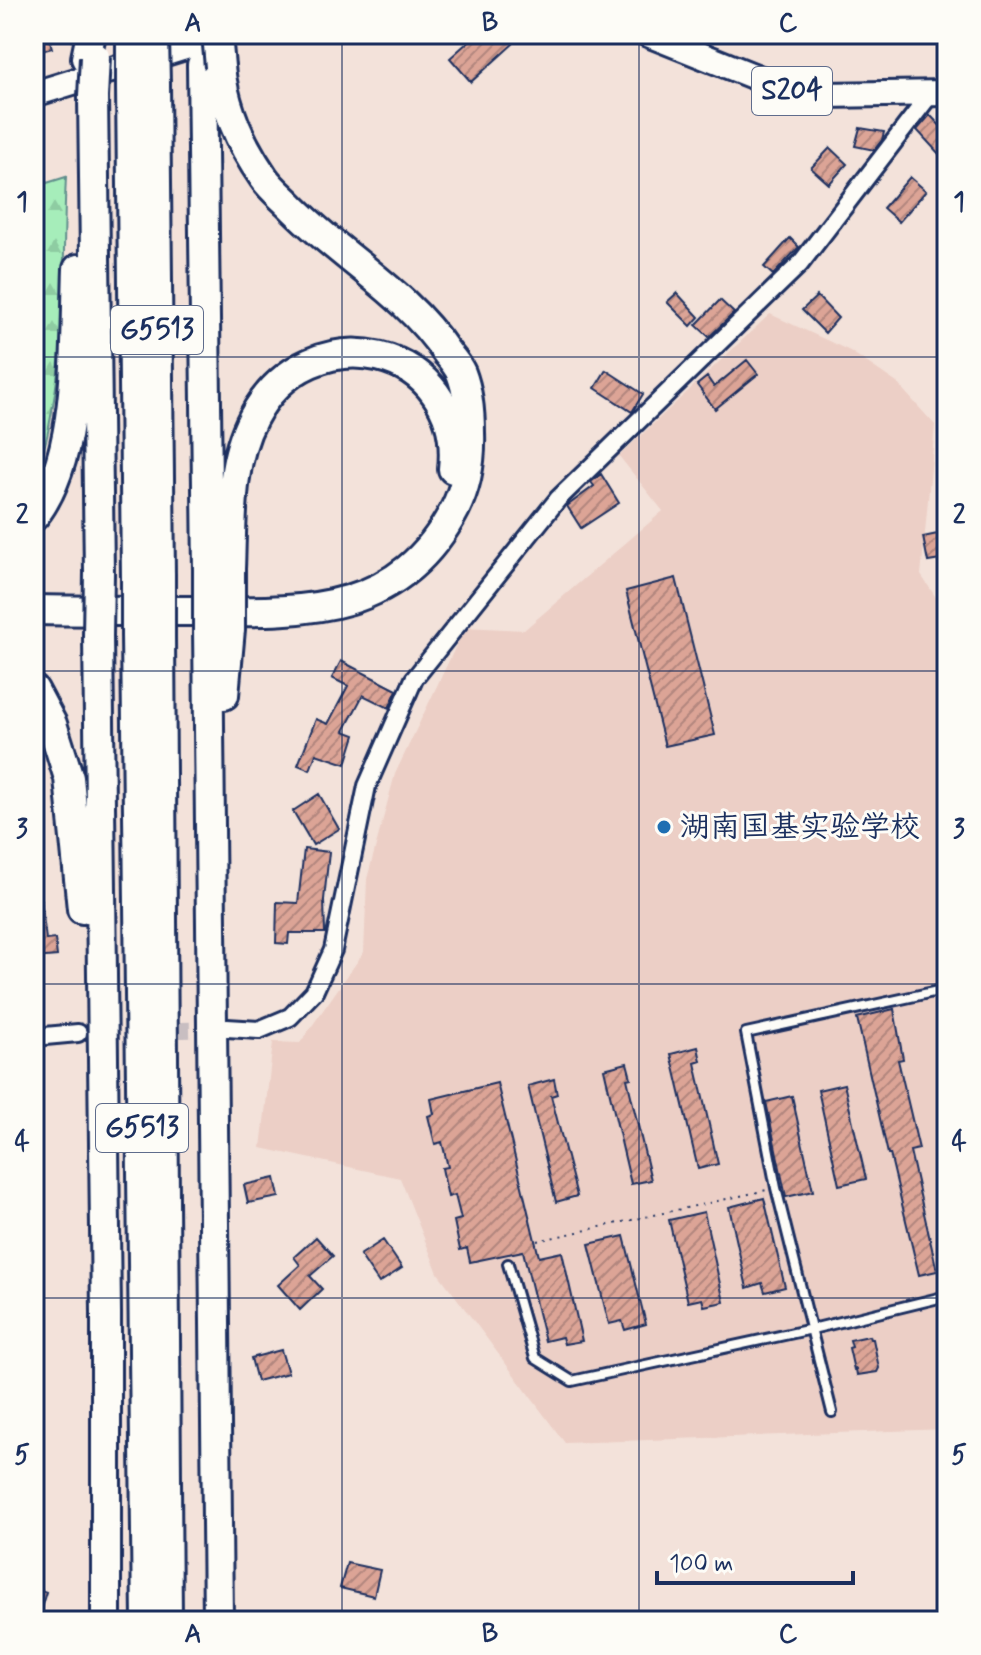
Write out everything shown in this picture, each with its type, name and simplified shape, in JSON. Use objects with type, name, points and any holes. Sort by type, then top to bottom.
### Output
[{"type":"highway","points":[[34,610],[292,612],[340,603],[381,588],[418,561],[444,530],[460,500],[471,458],[470,415],[460,373],[433,332],[401,299],[307,223],[265,179],[236,129],[202,34]]},
{"type":"highway","points":[[217,34],[211,66],[219,628],[210,859],[219,1621]]},
{"type":"highway","name":"G5513","points":[[143,37],[148,577],[147,1621]]},
{"type":"highway","points":[[34,516],[47,500],[62,459],[71,409],[92,46]]},
{"type":"highway","points":[[89,97],[99,573],[106,1618]]},
{"type":"highway","points":[[34,595],[286,599],[337,589],[372,577],[409,553],[436,521],[451,490],[455,449],[446,410],[422,379],[387,358],[357,352],[325,356],[297,368],[270,391],[251,421],[234,479],[219,570]]},
{"type":"highway","name":"G5513","points":[[148,635],[167,1621]]},
{"type":"highway","points":[[34,690],[52,724],[69,778],[79,857],[106,1313]]},
{"type":"main road","points":[[34,94],[227,34]]},
{"type":"main road","name":"S204","points":[[648,34],[788,90],[824,95],[938,94]]},
{"type":"street","points":[[227,1028],[259,1030],[290,1017],[314,992],[333,950],[367,786],[414,679],[558,499],[800,264],[938,94]]},
{"type":"street","points":[[34,1037],[78,1033]]},
{"type":"lane","points":[[832,1412],[776,1188],[746,1033],[947,989]]},
{"type":"lane","points":[[508,1264],[535,1358],[572,1381],[947,1296]]},
{"type":"path","points":[[537,1241],[776,1188]]},
{"type":"shaded area","name":"湖南国基实验学校","points":[[770,314],[850,351],[897,383],[935,425],[921,575],[947,614],[947,1429],[565,1443],[438,1273],[400,1178],[261,1148],[273,1042],[300,1043],[364,952],[367,879],[395,774],[465,627],[524,630],[663,511],[619,456]]},
{"type":"green space","points":[[66,177],[57,382],[48,434],[34,469],[34,187]]},
{"type":"building","points":[[34,34],[48,34],[52,48],[34,53]]},
{"type":"building","points":[[477,34],[505,34],[513,44],[471,82],[450,58]]},
{"type":"building","points":[[930,115],[947,133],[947,148],[940,155],[917,130]]},
{"type":"building","points":[[860,128],[884,132],[874,150],[855,146]]},
{"type":"building","points":[[830,148],[847,164],[829,184],[811,168]]},
{"type":"building","points":[[910,177],[926,191],[899,222],[883,208]]},
{"type":"building","points":[[790,238],[799,247],[773,275],[764,267]]},
{"type":"building","points":[[677,293],[699,317],[691,326],[667,302]]},
{"type":"building","points":[[817,296],[838,318],[825,333],[802,310]]},
{"type":"building","points":[[720,300],[734,313],[709,337],[696,325]]},
{"type":"building","points":[[747,360],[758,374],[715,409],[697,385],[707,377],[714,387]]},
{"type":"building","points":[[606,370],[643,394],[632,412],[595,388]]},
{"type":"building","points":[[601,474],[619,503],[581,528],[567,506],[594,486],[591,482]]},
{"type":"building","points":[[947,532],[947,559],[928,562],[923,537]]},
{"type":"building","points":[[676,578],[715,735],[665,746],[626,591]]},
{"type":"building","points":[[341,661],[397,690],[389,708],[363,695],[344,731],[355,735],[346,764],[316,754],[310,770],[298,765],[316,719],[328,724],[348,686],[332,678]]},
{"type":"building","points":[[319,794],[339,829],[313,845],[293,811]]},
{"type":"building","points":[[304,849],[329,852],[324,900],[325,933],[289,933],[288,944],[276,943],[277,902],[298,903]]},
{"type":"building","points":[[34,898],[41,898],[46,940],[55,939],[57,956],[34,958]]},
{"type":"building","points":[[894,1009],[903,1059],[898,1060],[919,1149],[910,1151],[937,1271],[919,1275],[857,1018]]},
{"type":"building","points":[[698,1047],[701,1061],[695,1063],[718,1164],[698,1169],[671,1054]]},
{"type":"building","points":[[627,1063],[631,1078],[627,1079],[651,1180],[631,1184],[604,1069]]},
{"type":"building","points":[[554,1079],[557,1094],[551,1096],[577,1196],[556,1202],[528,1086]]},
{"type":"building","points":[[497,1083],[539,1257],[562,1252],[582,1341],[564,1344],[562,1337],[545,1341],[523,1251],[470,1262],[467,1248],[460,1250],[454,1221],[461,1219],[455,1195],[448,1197],[442,1168],[448,1167],[442,1142],[435,1144],[428,1116],[434,1114],[431,1099]]},
{"type":"building","points":[[844,1084],[866,1179],[839,1185],[818,1090]]},
{"type":"building","points":[[792,1096],[813,1191],[786,1197],[766,1102]]},
{"type":"building","points":[[275,1178],[279,1197],[248,1203],[244,1185]]},
{"type":"building","points":[[764,1198],[785,1287],[765,1292],[762,1283],[747,1288],[729,1207]]},
{"type":"building","points":[[704,1212],[724,1302],[704,1306],[702,1299],[688,1302],[669,1220]]},
{"type":"building","points":[[624,1236],[646,1324],[625,1330],[622,1321],[609,1324],[589,1244]]},
{"type":"building","points":[[316,1237],[333,1256],[310,1276],[322,1289],[300,1310],[278,1285],[300,1265],[294,1257]]},
{"type":"building","points":[[383,1240],[402,1268],[379,1283],[360,1255]]},
{"type":"building","points":[[869,1336],[873,1339],[879,1368],[877,1372],[857,1375],[849,1348],[852,1347],[850,1340]]},
{"type":"building","points":[[281,1350],[288,1373],[257,1381],[251,1358]]},
{"type":"building","points":[[347,1563],[380,1570],[374,1596],[340,1588]]},
{"type":"building","points":[[34,1588],[46,1592],[37,1621],[34,1621]]},
{"type":"tunnel","points":[[78,1033],[218,1029]]},
{"type":"place","name":"湖南国基实验学校","points":[[664,827]]}]
